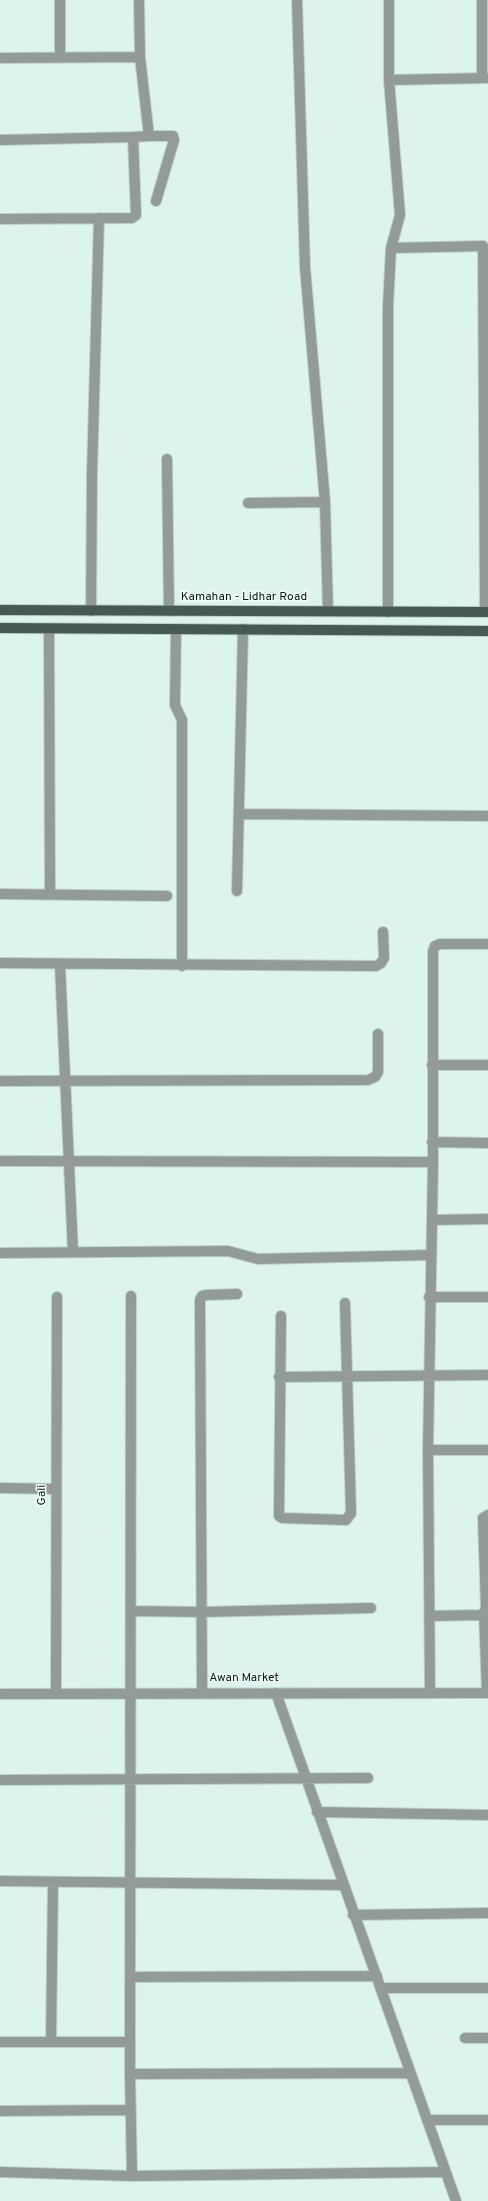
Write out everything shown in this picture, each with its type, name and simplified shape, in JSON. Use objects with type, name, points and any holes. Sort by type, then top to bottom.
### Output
[{"type":"main road","name":"Kamahan - Lidhar Road","points":[[0,610],[486,612]]},
{"type":"main road","points":[[0,628],[488,631]]},
{"type":"street","points":[[60,0],[60,58]]},
{"type":"street","points":[[139,0],[140,57],[148,136]]},
{"type":"street","points":[[297,0],[305,267],[325,502],[328,612]]},
{"type":"street","points":[[388,612],[388,306],[391,248],[400,215],[389,80],[389,0]]},
{"type":"street","points":[[389,80],[485,78],[482,0]]},
{"type":"street","points":[[0,58],[140,57]]},
{"type":"street","points":[[0,140],[173,136],[174,140],[156,201]]},
{"type":"street","points":[[0,219],[132,218],[136,215],[133,137]]},
{"type":"street","points":[[91,611],[92,474],[99,218]]},
{"type":"street","points":[[391,248],[483,246],[486,612]]},
{"type":"street","points":[[167,459],[169,611]]},
{"type":"street","points":[[248,503],[325,502]]},
{"type":"street","points":[[49,628],[50,895]]},
{"type":"street","points":[[176,629],[175,705],[182,720],[182,966]]},
{"type":"street","points":[[237,891],[243,629]]},
{"type":"street","points":[[239,814],[488,816]]},
{"type":"street","points":[[0,894],[167,896]]},
{"type":"street","points":[[0,963],[182,966],[376,966],[381,963],[384,958],[383,932]]},
{"type":"street","points":[[430,1693],[428,1450],[430,1376],[429,1297],[433,1162],[433,951],[435,946],[488,944]]},
{"type":"street","points":[[60,965],[64,1081],[73,1252]]},
{"type":"street","points":[[0,1081],[368,1080],[375,1077],[378,1072],[378,1034]]},
{"type":"street","points":[[432,1065],[488,1065]]},
{"type":"street","points":[[432,1142],[488,1144]]},
{"type":"street","points":[[0,1161],[433,1162]]},
{"type":"street","points":[[432,1220],[488,1219]]},
{"type":"street","points":[[0,1253],[228,1251],[258,1259],[431,1255]]},
{"type":"street","points":[[202,1692],[200,1300],[202,1296],[207,1295],[237,1294]]},
{"type":"street","points":[[131,1296],[132,1611],[130,2074],[132,2176]]},
{"type":"street","name":"Gali","points":[[56,1693],[57,1297]]},
{"type":"street","points":[[429,1297],[488,1297]]},
{"type":"street","points":[[281,1316],[279,1377],[279,1516],[282,1518],[346,1520],[351,1513],[345,1303]]},
{"type":"street","points":[[279,1377],[488,1375]]},
{"type":"street","points":[[428,1450],[488,1450]]},
{"type":"street","points":[[0,1488],[56,1488]]},
{"type":"street","points":[[487,1693],[484,1613],[486,1608],[484,1518],[488,1515]]},
{"type":"street","points":[[132,1611],[202,1612],[371,1608]]},
{"type":"street","points":[[429,1616],[480,1615],[484,1613]]},
{"type":"street","name":"Awan Market","points":[[0,1694],[131,1692],[487,1693]]},
{"type":"street","points":[[276,1693],[343,1885],[377,1976],[444,2172],[456,2201]]},
{"type":"street","points":[[0,1780],[131,1778],[368,1778]]},
{"type":"street","points":[[317,1812],[488,1815]]},
{"type":"street","points":[[0,1881],[343,1885]]},
{"type":"street","points":[[51,2042],[53,1882]]},
{"type":"street","points":[[354,1915],[488,1913]]},
{"type":"street","points":[[130,1977],[377,1976]]},
{"type":"street","points":[[381,1988],[488,1988]]},
{"type":"street","points":[[465,2038],[488,2038]]},
{"type":"street","points":[[0,2042],[130,2042]]},
{"type":"street","points":[[130,2074],[410,2073]]},
{"type":"street","points":[[0,2111],[131,2110]]},
{"type":"street","points":[[427,2120],[488,2120]]},
{"type":"street","points":[[0,2172],[132,2176],[444,2172]]}]
